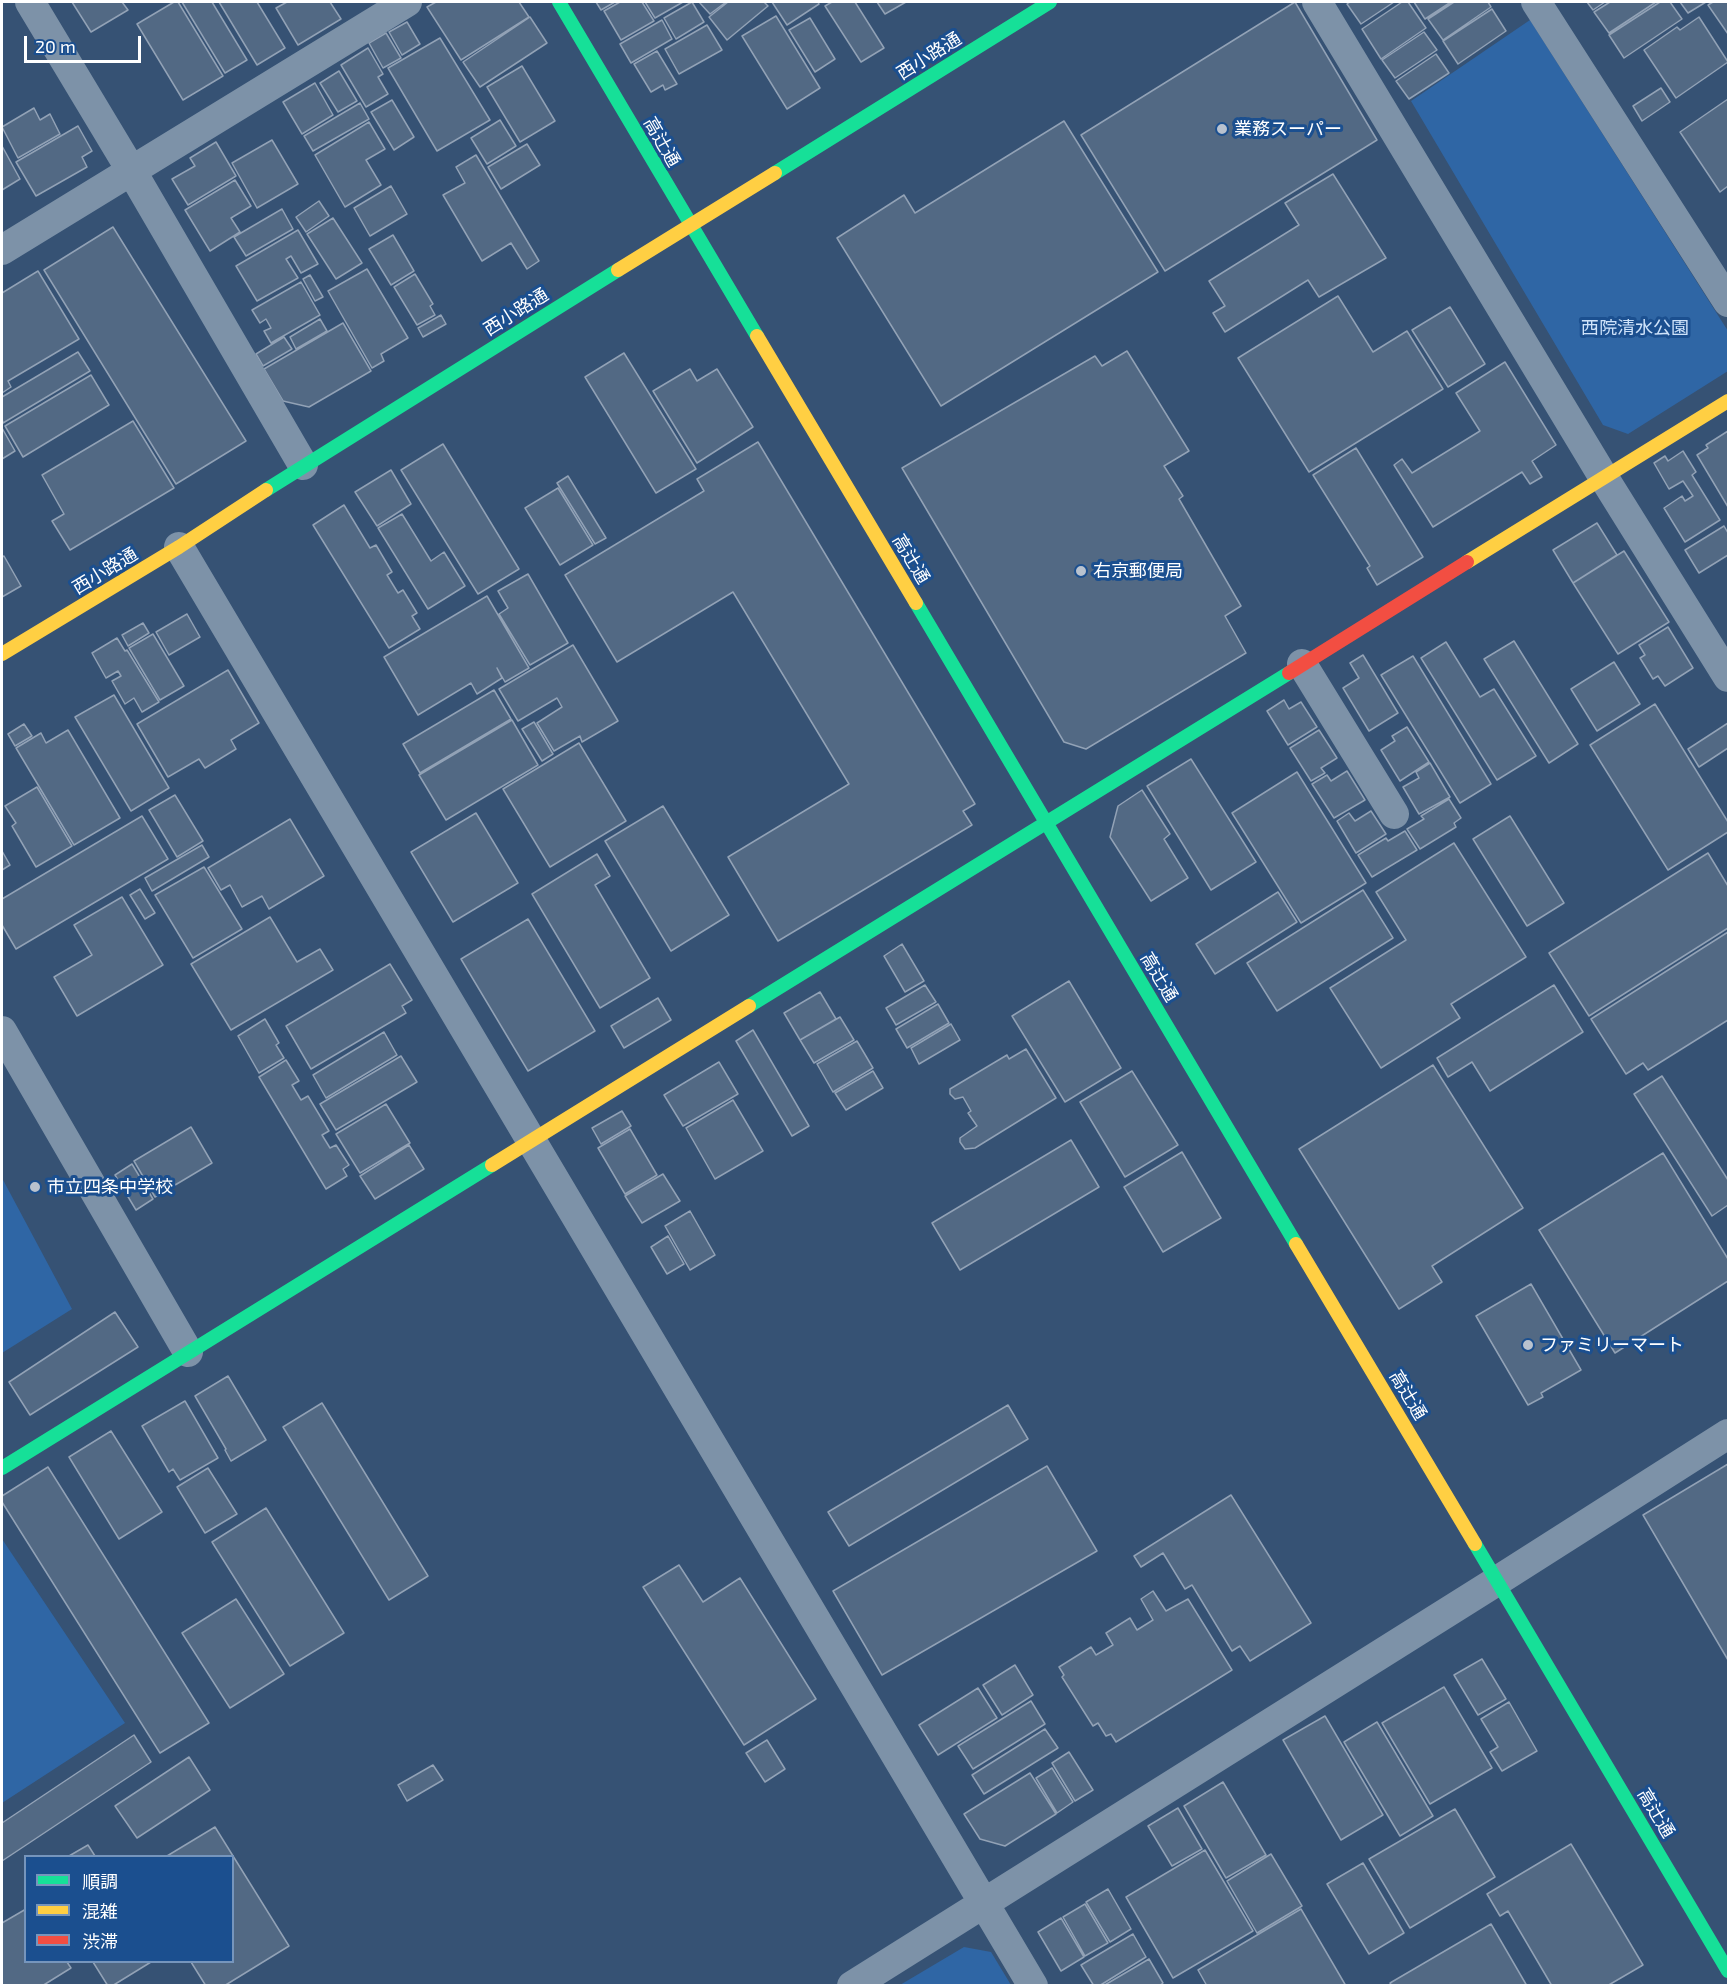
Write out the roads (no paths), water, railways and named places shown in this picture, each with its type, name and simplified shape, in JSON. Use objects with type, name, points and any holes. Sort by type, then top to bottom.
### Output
[{"type":"street","points":[[30,2],[303,465]]},
{"type":"street","points":[[2,250],[407,2]]},
{"type":"street","name":"高辻通","points":[[559,2],[1728,1971]]},
{"type":"street","name":"西小路通","points":[[2,654],[178,547],[303,465],[1050,2]]},
{"type":"street","points":[[1317,2],[1604,478],[1717,634],[1728,677]]},
{"type":"street","points":[[1536,2],[1728,302]]},
{"type":"street","points":[[2,1468],[1728,401]]},
{"type":"street","points":[[178,547],[1033,1986]]},
{"type":"street","points":[[1302,664],[1394,814]]},
{"type":"street","points":[[2,1032],[188,1352]]},
{"type":"street","points":[[852,1986],[1728,1434]]},
{"type":"place","name":"業務スーパー","points":[[1222,129]]},
{"type":"place","name":"右京郵便局","points":[[1081,571]]},
{"type":"place","name":"市立四条中学校","points":[[35,1187]]},
{"type":"place","name":"ファミリーマート","points":[[1528,1345]]},
{"type":"park label","name":"西院清水公園","points":[[1635,328]]}]
